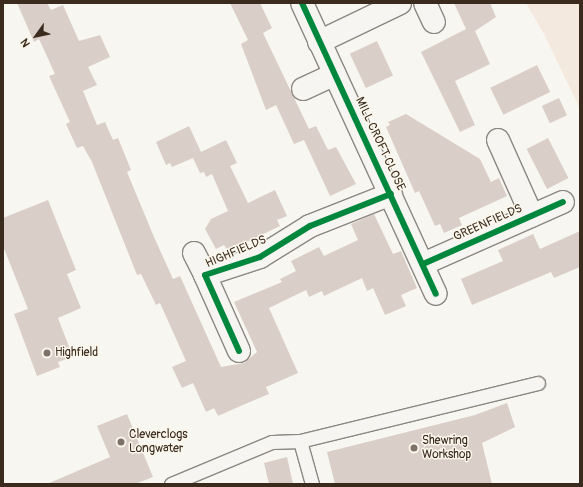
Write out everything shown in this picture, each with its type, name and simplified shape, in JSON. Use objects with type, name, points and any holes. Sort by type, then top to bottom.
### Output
[{"type":"street","name":"MILL CROFT CLOSE","points":[[302,3],[436,294]]},
{"type":"street","points":[[319,42],[400,3]]},
{"type":"street","points":[[303,89],[335,74]]},
{"type":"street","name":"GREENFIELDS","points":[[498,140],[532,216]]},
{"type":"street","name":"HIGHFIELDS","points":[[205,275],[260,257],[310,226],[391,194]]},
{"type":"street","name":"GREENFIELDS","points":[[423,264],[563,202]]},
{"type":"street","name":"HIGHFIELDS","points":[[194,253],[239,351]]},
{"type":"lane","points":[[171,484],[272,442],[300,440],[538,383]]},
{"type":"lane","points":[[300,440],[312,484]]},
{"type":"shaded area","points":[[526,3],[580,3],[580,109],[544,34]]},
{"type":"building","points":[[17,3],[47,3],[51,10],[63,5],[79,41],[100,35],[110,57],[88,67],[97,85],[83,91],[97,125],[105,122],[113,140],[118,138],[131,170],[127,172],[154,237],[173,279],[180,276],[221,367],[244,363],[257,352],[234,302],[282,282],[280,279],[296,271],[291,261],[319,247],[324,256],[358,240],[351,224],[374,214],[393,254],[401,251],[417,288],[401,295],[406,306],[385,315],[373,288],[367,291],[362,278],[324,296],[322,291],[309,297],[306,290],[269,308],[298,373],[266,387],[269,394],[218,416],[214,408],[206,412],[193,383],[182,388],[172,367],[186,361],[160,303],[156,305],[141,274],[137,275],[92,162],[83,146],[77,148],[66,124],[70,122],[49,76],[55,74],[39,39],[34,42]]},
{"type":"building","points":[[230,3],[260,3],[272,28],[263,33],[309,129],[316,126],[328,150],[336,147],[356,184],[330,196],[304,140],[294,144],[276,105],[266,110],[241,44],[248,40]]},
{"type":"building","points":[[454,3],[490,3],[496,17],[475,31],[490,64],[455,81],[475,125],[460,132],[421,52],[466,29]]},
{"type":"building","points":[[377,41],[393,75],[366,88],[350,54]]},
{"type":"building","points":[[537,65],[550,92],[503,115],[490,88]]},
{"type":"building","points":[[559,98],[567,115],[550,123],[542,106]]},
{"type":"building","points":[[406,114],[480,159],[491,182],[499,178],[507,196],[459,218],[462,225],[444,233],[440,224],[435,226],[419,191],[415,193],[386,127],[390,125],[388,122]]},
{"type":"building","points":[[189,126],[201,152],[226,140],[237,163],[230,166],[248,203],[275,190],[287,216],[277,220],[280,226],[228,251],[224,245],[216,249],[205,229],[211,219],[228,211],[212,174],[206,177],[204,172],[200,173],[193,158],[172,167],[170,163],[166,165],[156,142]]},
{"type":"building","points":[[548,138],[568,178],[547,189],[527,149]]},
{"type":"building","points":[[48,200],[76,270],[67,274],[81,308],[58,318],[73,357],[58,362],[60,367],[37,376],[14,314],[28,309],[3,246],[3,218]]},
{"type":"building","points":[[580,231],[580,267],[554,278],[551,272],[472,305],[461,279],[503,261],[498,250],[533,234],[540,249]]},
{"type":"building","name":"Shewring Workshop","points":[[507,403],[515,427],[482,443],[492,484],[335,484],[327,452],[475,415]]},
{"type":"building","name":"Cleverclogs Longwater","points":[[127,414],[153,477],[135,484],[47,484],[110,457],[97,426]]},
{"type":"building","points":[[287,457],[293,484],[269,484],[264,463]]},
{"type":"cycle path","points":[[302,3],[436,294]]},
{"type":"cycle path","points":[[239,351],[205,275],[260,257],[310,226],[391,194]]},
{"type":"cycle path","points":[[423,264],[563,202]]},
{"type":"place","name":"Highfield","points":[[47,353]]},
{"type":"place","name":"Cleverclogs Longwater","points":[[121,442]]},
{"type":"place","name":"Shewring Workshop","points":[[414,448]]}]
